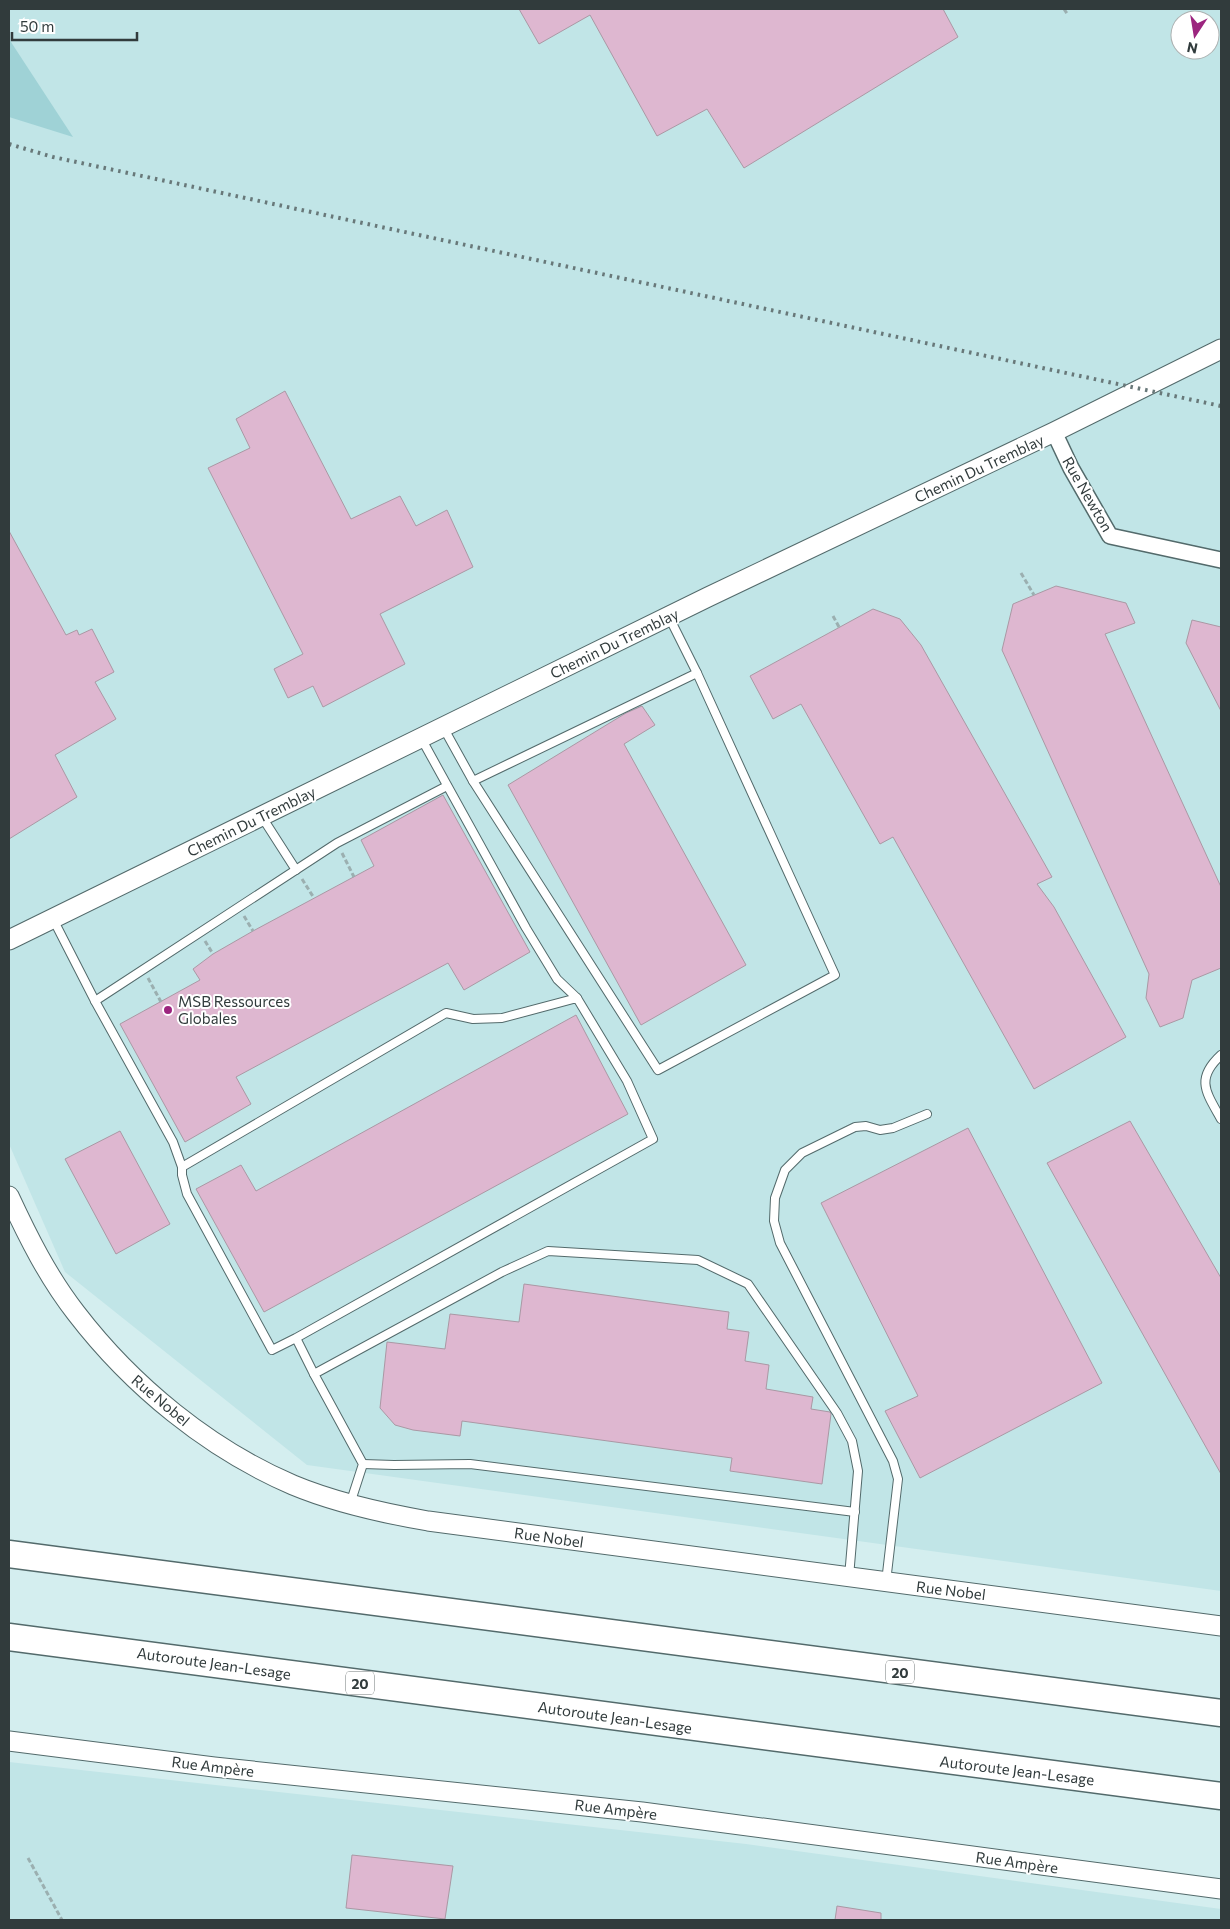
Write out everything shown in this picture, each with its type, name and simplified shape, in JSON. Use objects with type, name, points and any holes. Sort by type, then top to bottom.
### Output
[{"type":"highway","points":[[9,1536],[179,1576]]},
{"type":"highway","name":"20","points":[[9,1554],[1221,1714]]},
{"type":"highway","name":"Autoroute Jean-Lesage","points":[[9,1637],[1221,1796]]},
{"type":"highway","points":[[9,1648],[133,1652]]},
{"type":"street","name":"Chemin Du Tremblay","points":[[9,940],[875,516],[1054,432],[1221,349]]},
{"type":"street","name":"Rue Newton","points":[[1054,432],[1071,468],[1110,536],[1221,560]]},
{"type":"street","name":"Rue Nobel","points":[[9,1196],[38,1256],[76,1314],[110,1353],[146,1389],[208,1438],[253,1465],[293,1485],[350,1505],[428,1521],[1221,1626]]},
{"type":"street","name":"Rue Ampère","points":[[9,1741],[214,1767],[633,1811],[1221,1889]]},
{"type":"lane","points":[[443,727],[473,781],[658,1070],[835,975],[670,616]]},
{"type":"lane","points":[[473,781],[697,674]]},
{"type":"lane","points":[[52,919],[173,1142],[182,1167],[187,1194],[272,1350],[653,1139],[627,1081],[577,998],[557,979],[526,928],[421,738]]},
{"type":"lane","points":[[95,1001],[337,843],[447,786]]},
{"type":"lane","points":[[262,816],[296,870]]},
{"type":"lane","points":[[182,1167],[446,1013],[473,1019],[502,1018],[577,998]]},
{"type":"lane","points":[[1221,1054],[1207,1071],[1204,1084],[1221,1119]]},
{"type":"lane","points":[[886,1582],[898,1479],[893,1461],[780,1243],[774,1221],[776,1198],[785,1170],[802,1153],[855,1127],[866,1126],[880,1130],[893,1128],[927,1114]]},
{"type":"lane","points":[[314,1374],[502,1272],[548,1251],[698,1260],[748,1284],[837,1413],[852,1441],[858,1471],[849,1577]]},
{"type":"lane","points":[[296,1338],[363,1464],[350,1505]]},
{"type":"lane","points":[[363,1464],[470,1464],[855,1512]]},
{"type":"path","points":[[1064,9],[1068,15]]},
{"type":"path","points":[[1021,573],[1034,595]]},
{"type":"path","points":[[833,616],[839,628]]},
{"type":"path","points":[[347,864],[354,877]]},
{"type":"path","points":[[308,889],[314,898]]},
{"type":"path","points":[[250,926],[253,931]]},
{"type":"path","points":[[155,991],[161,1002]]},
{"type":"path","points":[[28,1858],[62,1920]]},
{"type":"shaded area","points":[[9,9],[1221,9],[1221,1591],[307,1465],[65,1272],[9,1144]]},
{"type":"shaded area","points":[[9,39],[73,137],[9,117]]},
{"type":"shaded area","points":[[9,1762],[746,1844],[1221,1909],[1221,1920],[9,1920]]},
{"type":"building","points":[[519,9],[943,9],[958,37],[744,168],[707,109],[657,136],[590,15],[539,44]]},
{"type":"building","points":[[285,391],[351,519],[400,496],[416,526],[447,510],[473,567],[380,614],[405,664],[323,707],[313,686],[288,698],[274,669],[303,654],[208,468],[250,448],[236,419]]},
{"type":"building","points":[[9,531],[66,635],[77,630],[79,635],[92,629],[114,672],[95,682],[116,719],[55,755],[77,797],[9,839]]},
{"type":"building","points":[[1056,586],[1126,603],[1135,623],[1105,634],[1221,887],[1221,968],[1192,980],[1183,1018],[1160,1027],[1146,998],[1149,974],[1002,650],[1013,604]]},
{"type":"building","points":[[873,609],[900,619],[921,645],[1052,877],[1037,884],[1054,907],[1126,1037],[1034,1089],[893,837],[880,844],[801,704],[773,719],[750,676]]},
{"type":"building","points":[[1192,620],[1221,627],[1221,711],[1186,643]]},
{"type":"building","points":[[642,706],[655,725],[624,744],[746,965],[641,1025],[508,785],[626,713]]},
{"type":"building","points":[[443,795],[530,952],[464,990],[448,963],[236,1077],[251,1104],[185,1142],[120,1024],[200,980],[193,969],[213,954],[374,866],[361,840]]},
{"type":"building","points":[[576,1015],[628,1114],[264,1312],[196,1189],[241,1165],[256,1191]]},
{"type":"building","points":[[1130,1121],[1221,1278],[1221,1474],[1047,1163]]},
{"type":"building","points":[[968,1128],[1102,1383],[920,1478],[885,1411],[918,1396],[821,1203]]},
{"type":"building","points":[[120,1131],[170,1224],[116,1254],[65,1159]]},
{"type":"building","points":[[524,1284],[729,1312],[727,1329],[749,1332],[745,1361],[769,1365],[766,1389],[813,1397],[811,1409],[830,1412],[822,1484],[730,1471],[732,1458],[462,1421],[460,1436],[413,1430],[395,1425],[380,1408],[387,1342],[445,1349],[450,1314],[519,1322]]},
{"type":"building","points":[[352,1855],[453,1866],[445,1919],[346,1908]]},
{"type":"building","points":[[837,1906],[881,1913],[881,1920],[835,1920]]},
{"type":"railway","points":[[9,144],[53,157],[1221,406]]},
{"type":"place","name":"MSB Ressources Globales","points":[[168,1010]]}]
